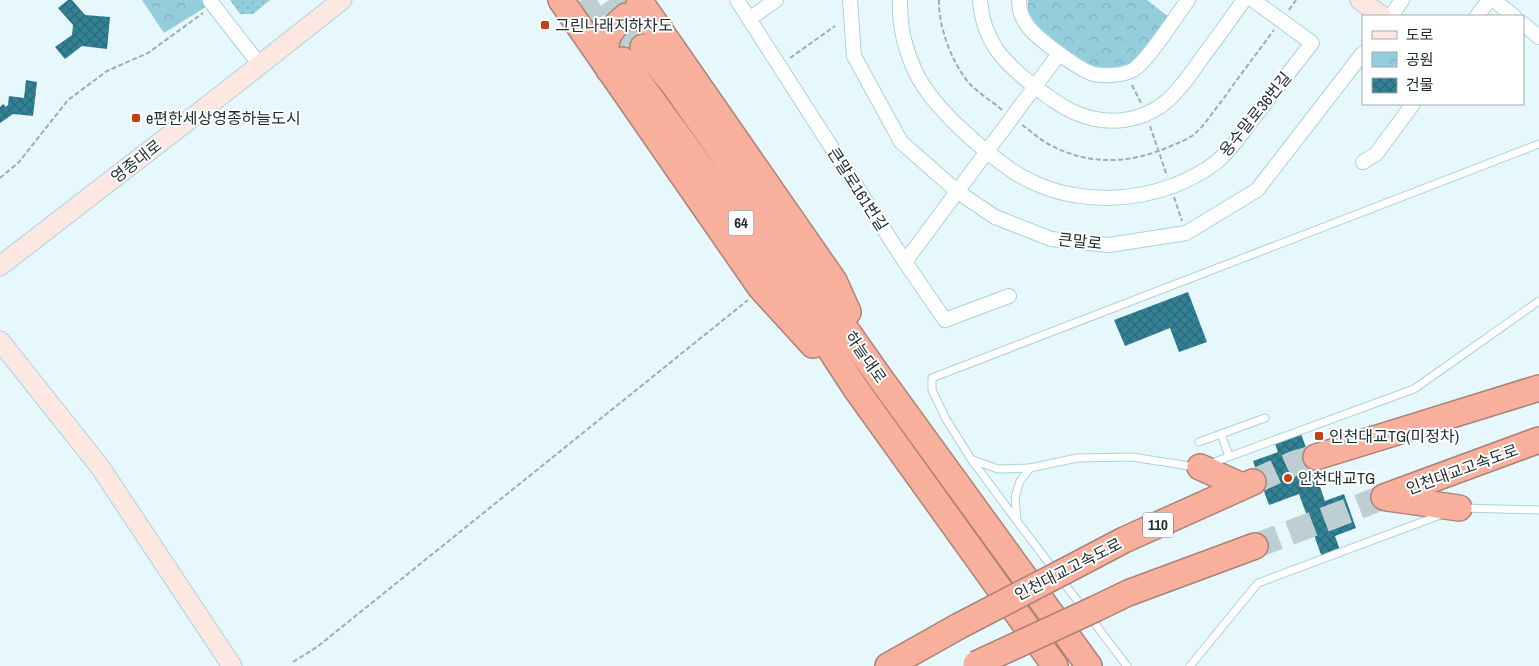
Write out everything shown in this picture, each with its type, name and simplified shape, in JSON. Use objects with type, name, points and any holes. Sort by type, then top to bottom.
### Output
[{"type":"highway","name":"하늘대로","points":[[561,0],[616,66],[760,287],[801,333],[856,389],[1055,666]]},
{"type":"highway","points":[[639,0],[834,281],[878,375]]},
{"type":"highway","points":[[616,66],[605,52],[610,31],[617,23],[626,16],[640,16],[660,29]]},
{"type":"highway","name":"하늘대로","points":[[643,47],[674,84],[878,375],[1089,666]]},
{"type":"highway","points":[[1316,457],[1539,388]]},
{"type":"highway","name":"인천대교고속도로","points":[[1459,508],[1384,497],[1539,440]]},
{"type":"highway","name":"인천대교고속도로","points":[[888,666],[959,626],[1124,540],[1248,484],[1200,467]]},
{"type":"highway","points":[[974,665],[1128,593],[1255,546]]},
{"type":"main road","name":"영종대로","points":[[0,266],[342,0]]},
{"type":"main road","points":[[1360,0],[1381,15]]},
{"type":"main road","points":[[0,341],[100,466],[232,666]]},
{"type":"street","name":"큰말로161번길","points":[[737,0],[905,262],[945,320],[1009,296]]},
{"type":"street","points":[[749,19],[776,0]]},
{"type":"street","name":"큰말로","points":[[850,0],[854,56],[901,142],[958,192],[995,217],[1051,239],[1109,244],[1186,233],[1257,190],[1362,54]]},
{"type":"street","name":"용수말로36번길","points":[[900,0],[899,14],[905,48],[917,75],[937,104],[963,132],[1015,172],[1043,186],[1073,195],[1105,199],[1141,195],[1170,187],[1206,170],[1232,147],[1312,43],[1254,0]]},
{"type":"street","points":[[980,0],[981,15],[989,37],[999,55],[1012,69],[1056,102],[1075,113],[1096,120],[1121,121],[1146,114],[1167,101],[1184,83],[1244,0]]},
{"type":"street","points":[[1020,0],[1019,9],[1027,26],[1059,54],[1092,74],[1112,75],[1132,70],[1144,59],[1188,0]]},
{"type":"street","points":[[1392,15],[1402,0]]},
{"type":"street","points":[[1479,15],[1491,0],[1513,15]]},
{"type":"street","points":[[212,3],[260,65]]},
{"type":"street","points":[[1524,25],[1539,36]]},
{"type":"street","points":[[905,262],[1059,54]]},
{"type":"street","points":[[1363,162],[1376,154],[1412,105]]},
{"type":"lane","points":[[1127,666],[971,459],[946,418],[932,390],[932,378],[1539,144]]},
{"type":"lane","points":[[971,459],[998,469],[1030,468],[1077,458],[1132,457],[1200,467],[1414,389],[1539,301]]},
{"type":"lane","points":[[1199,442],[1265,418]]},
{"type":"lane","points":[[1221,434],[1229,456]]},
{"type":"lane","points":[[1017,521],[1015,497],[1020,481],[1030,468]]},
{"type":"lane","points":[[1190,666],[1258,582],[1459,508],[1539,510]]},
{"type":"path","points":[[939,0],[944,32],[953,58],[970,84],[1048,144],[1083,158],[1103,160],[1139,158],[1192,135],[1210,116],[1281,20]]},
{"type":"path","points":[[0,178],[19,162],[68,100],[107,71],[148,53],[212,3]]},
{"type":"path","points":[[779,66],[835,26]]},
{"type":"path","points":[[1126,72],[1146,114],[1186,233]]},
{"type":"path","points":[[293,662],[317,647],[749,298]]},
{"type":"green space","points":[[142,0],[217,0],[164,33]]},
{"type":"green space","points":[[230,0],[270,0],[253,14],[240,14]]},
{"type":"green space","points":[[1028,0],[1147,0],[1169,17],[1137,59],[1124,67],[1106,70],[1089,65],[1041,32],[1028,14]]},
{"type":"building","points":[[68,0],[72,0],[85,15],[110,17],[107,49],[82,46],[65,59],[55,47],[72,35],[73,25],[58,8]]},
{"type":"building","points":[[26,80],[37,82],[33,116],[13,114],[0,123],[0,107],[3,104],[6,107],[8,105],[9,96],[24,98]]},
{"type":"building","points":[[1188,292],[1207,342],[1179,352],[1170,328],[1125,346],[1114,320]]},
{"type":"building","name":"인천대교TG","points":[[1299,428],[1325,501],[1344,494],[1356,528],[1335,536],[1341,553],[1323,560],[1299,494],[1269,505],[1253,461],[1278,452],[1273,438]]},
{"type":"tunnel","points":[[582,0],[618,54]]},
{"type":"tunnel","points":[[609,0],[643,47]]},
{"type":"tunnel","points":[[1253,482],[1295,463],[1316,457]]},
{"type":"tunnel","points":[[1255,546],[1384,497]]},
{"type":"place","name":"그린나래지하차도","points":[[545,25]]},
{"type":"place","name":"e편한세상영종하늘도시","points":[[136,118]]},
{"type":"place","name":"인천대교TG(미정차)","points":[[1319,436]]},
{"type":"place","name":"인천대교TG","points":[[1288,478]]}]
